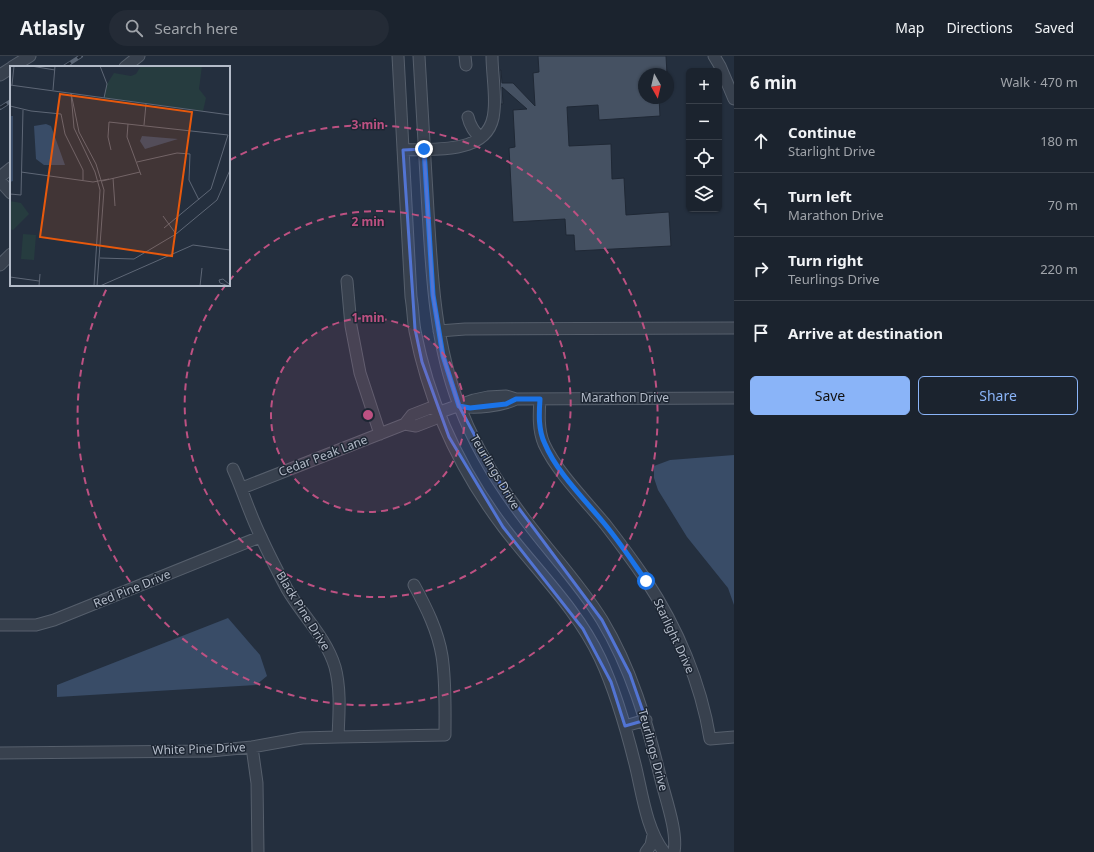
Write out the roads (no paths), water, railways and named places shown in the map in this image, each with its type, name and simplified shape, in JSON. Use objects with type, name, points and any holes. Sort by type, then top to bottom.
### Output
[{"type":"street","points":[[14,66],[30,56]]},
{"type":"street","points":[[127,66],[139,56]]},
{"type":"street","name":"Teurlings Drive","points":[[398,56],[409,264],[415,329],[422,362],[434,399],[449,437],[481,495],[503,527],[548,582],[583,629],[599,656],[611,682],[626,726],[653,835],[664,852]]},
{"type":"street","name":"Teurlings Drive","points":[[419,56],[433,295],[443,356],[459,406],[469,428],[500,483],[521,514],[584,594],[602,620],[630,674],[646,720],[673,827],[674,852]]},
{"type":"street","points":[[403,150],[462,147],[472,144],[480,138],[488,129],[493,120],[495,110],[492,56]]},
{"type":"street","points":[[714,56],[720,66],[734,99]]},
{"type":"street","points":[[0,75],[10,68]]},
{"type":"street","points":[[468,117],[470,125],[480,138]]},
{"type":"street","points":[[0,177],[10,169]]},
{"type":"street","points":[[0,181],[10,192]]},
{"type":"street","points":[[0,265],[10,255]]},
{"type":"street","points":[[346,281],[351,326],[360,373],[380,434]]},
{"type":"street","points":[[440,331],[472,329],[734,328]]},
{"type":"street","name":"Marathon Drive","points":[[440,412],[467,402],[488,397],[506,396],[516,399],[734,398]]},
{"type":"street","name":"Starlight Drive","points":[[540,399],[540,424],[544,444],[573,486],[626,552],[662,605],[692,671],[702,701],[710,739],[734,737]]},
{"type":"street","name":"Cedar Peak Lane","points":[[242,488],[404,424],[416,426],[434,418],[440,412]]},
{"type":"street","name":"Black Pine Drive","points":[[233,469],[242,488],[260,537],[288,590],[322,640],[332,660],[338,679],[338,737]]},
{"type":"street","name":"Red Pine Drive","points":[[0,625],[36,624],[54,620],[260,537]]},
{"type":"street","name":"White Pine Drive","points":[[0,753],[210,751],[252,747],[302,738],[445,736],[445,699],[442,655],[434,626],[414,585]]},
{"type":"street","points":[[626,726],[646,720]]},
{"type":"street","points":[[252,747],[257,783],[258,852]]},
{"type":"street","points":[[646,852],[651,845],[653,835]]},
{"type":"water","points":[[734,455],[734,605],[728,588],[687,537],[658,490],[654,478],[654,466],[670,460]]},
{"type":"water","points":[[228,618],[260,655],[267,676],[256,685],[57,697],[57,685]]},
{"type":"railway","points":[[66,66],[81,56]]},
{"type":"railway","points":[[0,108],[10,102]]}]
